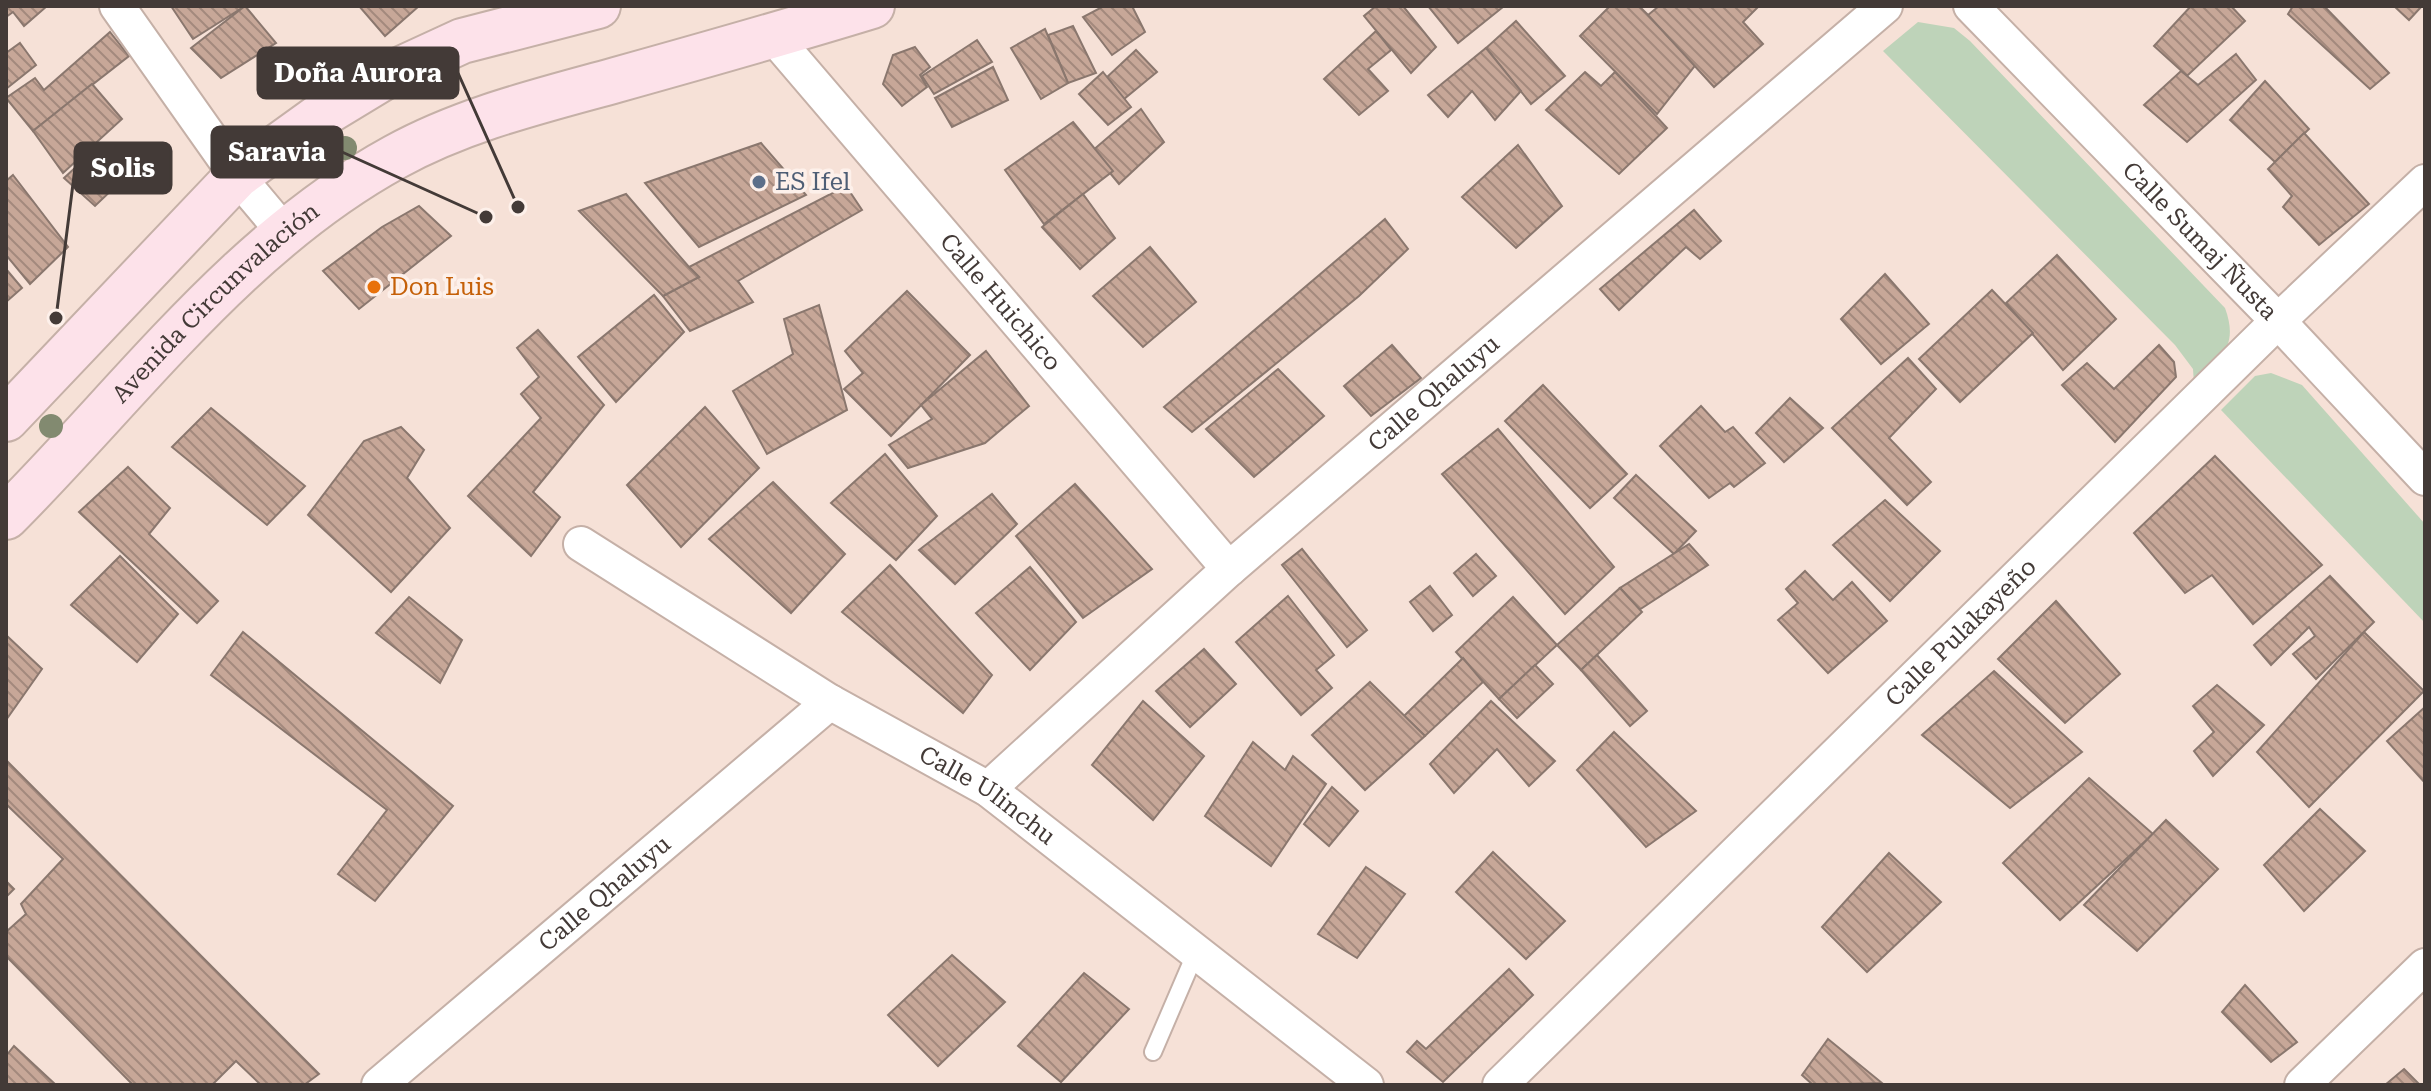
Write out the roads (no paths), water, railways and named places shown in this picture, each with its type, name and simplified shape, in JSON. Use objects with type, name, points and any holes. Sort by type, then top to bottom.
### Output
[{"type":"main road","points":[[6,419],[237,176],[320,116],[386,76],[462,41],[598,6]]},
{"type":"main road","name":"Avenida Circunvalación","points":[[6,517],[71,452],[199,311],[284,232],[395,157],[482,117],[762,21],[872,6]]},
{"type":"street","points":[[117,6],[237,176],[284,232]]},
{"type":"street","name":"Calle Qhaluyu","points":[[988,789],[1229,569],[1885,6]]},
{"type":"street","name":"Calle Sumaj Ñusta","points":[[1971,6],[2278,321],[2425,478]]},
{"type":"street","name":"Calle Huichico","points":[[762,21],[1229,569]]},
{"type":"street","name":"Calle Pulakayeño","points":[[1500,1085],[2278,321],[2425,182]]},
{"type":"street","name":"Calle Ulinchu","points":[[581,544],[830,702],[988,789],[1366,1085]]},
{"type":"street","name":"Calle Qhaluyu","points":[[379,1085],[830,702]]},
{"type":"street","points":[[2302,1085],[2425,966]]},
{"type":"lane","points":[[1153,1052],[1196,952]]},
{"type":"place","name":"ES Ifel","points":[[759,182]]},
{"type":"place","name":"Doña Aurora","points":[[518,207]]},
{"type":"place","name":"Saravia","points":[[486,217]]},
{"type":"place","name":"Don Luis","points":[[374,287]]},
{"type":"place","name":"Solis","points":[[56,318]]}]
